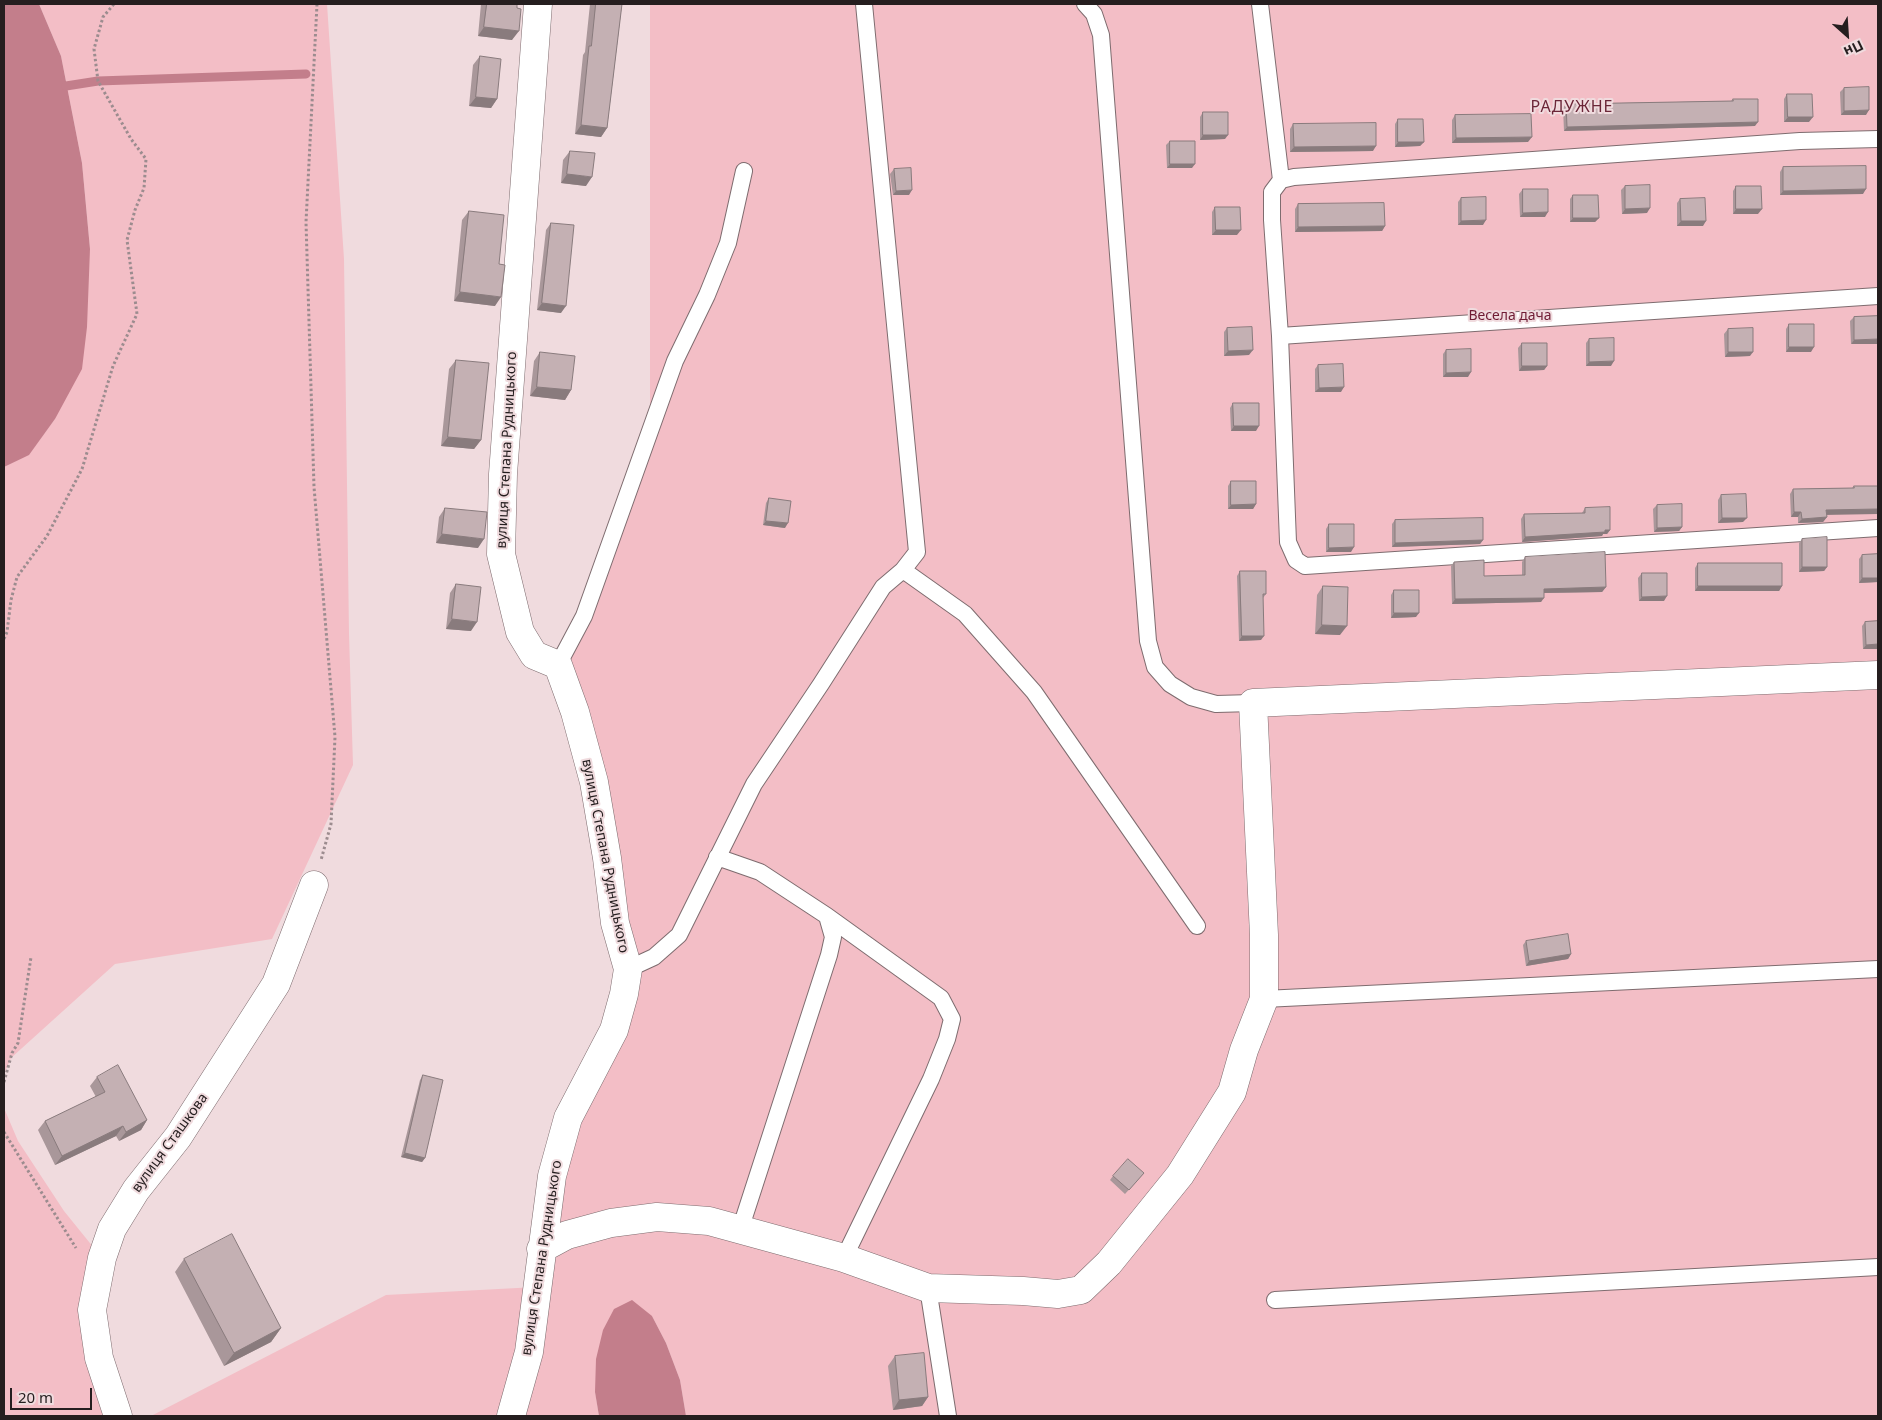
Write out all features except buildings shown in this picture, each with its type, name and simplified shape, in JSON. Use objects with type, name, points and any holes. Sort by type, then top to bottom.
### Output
[{"type":"street","name":"вулиця Степана Рудницького","points":[[511,1416],[529,1352],[552,1176],[568,1118],[614,1030],[624,994],[628,969],[615,923],[607,858],[594,782],[575,712],[558,665],[534,655],[520,632],[500,554],[502,474],[538,4]]},
{"type":"street","points":[[541,1249],[567,1235],[611,1223],[658,1217],[709,1221],[844,1258],[928,1288],[1022,1290],[1058,1294],[1082,1290],[1109,1263],[1180,1175],[1232,1092],[1244,1050],[1264,999],[1264,935],[1253,702],[1878,675]]},
{"type":"street","name":"вулиця Сташкова","points":[[118,1416],[99,1358],[92,1310],[102,1258],[112,1229],[136,1190],[183,1130],[276,984],[314,885]]},
{"type":"lane","points":[[628,969],[654,957],[679,935],[754,784],[821,684],[863,615],[883,587],[903,570],[917,552],[864,4]]},
{"type":"lane","points":[[1085,4],[1094,14],[1101,35],[1103,55],[1148,641],[1155,667],[1170,684],[1191,697],[1216,704],[1253,702]]},
{"type":"lane","points":[[1260,4],[1281,180]]},
{"type":"lane","points":[[1878,139],[1790,142],[1294,177],[1281,180],[1272,192],[1288,542],[1296,560],[1305,566],[1878,528]]},
{"type":"lane","points":[[558,665],[584,616],[675,361],[728,243],[744,171]]},
{"type":"lane","points":[[1280,336],[1878,296]]},
{"type":"lane","points":[[903,570],[965,614],[1034,692],[1198,926]]},
{"type":"lane","points":[[717,857],[760,872],[827,916],[941,998],[952,1019],[947,1039],[931,1079],[844,1258]]},
{"type":"lane","points":[[740,1230],[829,955],[833,937],[827,916]]},
{"type":"lane","points":[[1264,999],[1878,969]]},
{"type":"lane","points":[[1275,1300],[1878,1267]]},
{"type":"lane","points":[[928,1288],[948,1416]]},
{"type":"path","points":[[4,639],[17,577],[47,536],[82,470],[113,366],[137,314],[127,240],[135,210],[144,188],[146,159],[121,123],[98,80],[94,49],[103,17],[114,4]]},
{"type":"path","points":[[314,885],[331,824],[335,737],[314,487],[306,222],[317,4]]},
{"type":"path","points":[[4,1082],[12,1053],[18,1043],[31,957]]},
{"type":"path","points":[[4,1132],[80,1254]]},
{"type":"green space","points":[[39,4],[327,4],[344,259],[349,634],[353,765],[272,939],[115,964],[11,1058],[4,1074],[4,467],[29,454],[55,419],[90,249],[82,163],[61,56]]},
{"type":"green space","name":"Весела дача","points":[[650,4],[1878,4],[1878,1416],[686,1416],[680,1380],[666,1343],[652,1316],[595,1391],[599,1416],[151,1416],[386,1295],[536,1287],[543,1232],[624,994],[558,665],[650,427]]},
{"type":"green space","points":[[4,1108],[18,1141],[64,1211],[102,1258],[92,1310],[118,1416],[4,1416]]},
{"type":"shaded area","points":[[4,4],[39,4],[61,56],[82,163],[90,249],[87,327],[82,369],[55,419],[29,455],[4,467]]},
{"type":"shaded area","points":[[632,1300],[652,1316],[666,1343],[680,1380],[686,1416],[599,1416],[595,1392],[596,1359],[603,1330],[614,1309]]},
{"type":"waterway","points":[[66,86],[98,81],[306,74]]},
{"type":"district","name":"РАДУЖНЕ","points":[[1572,107]]}]
